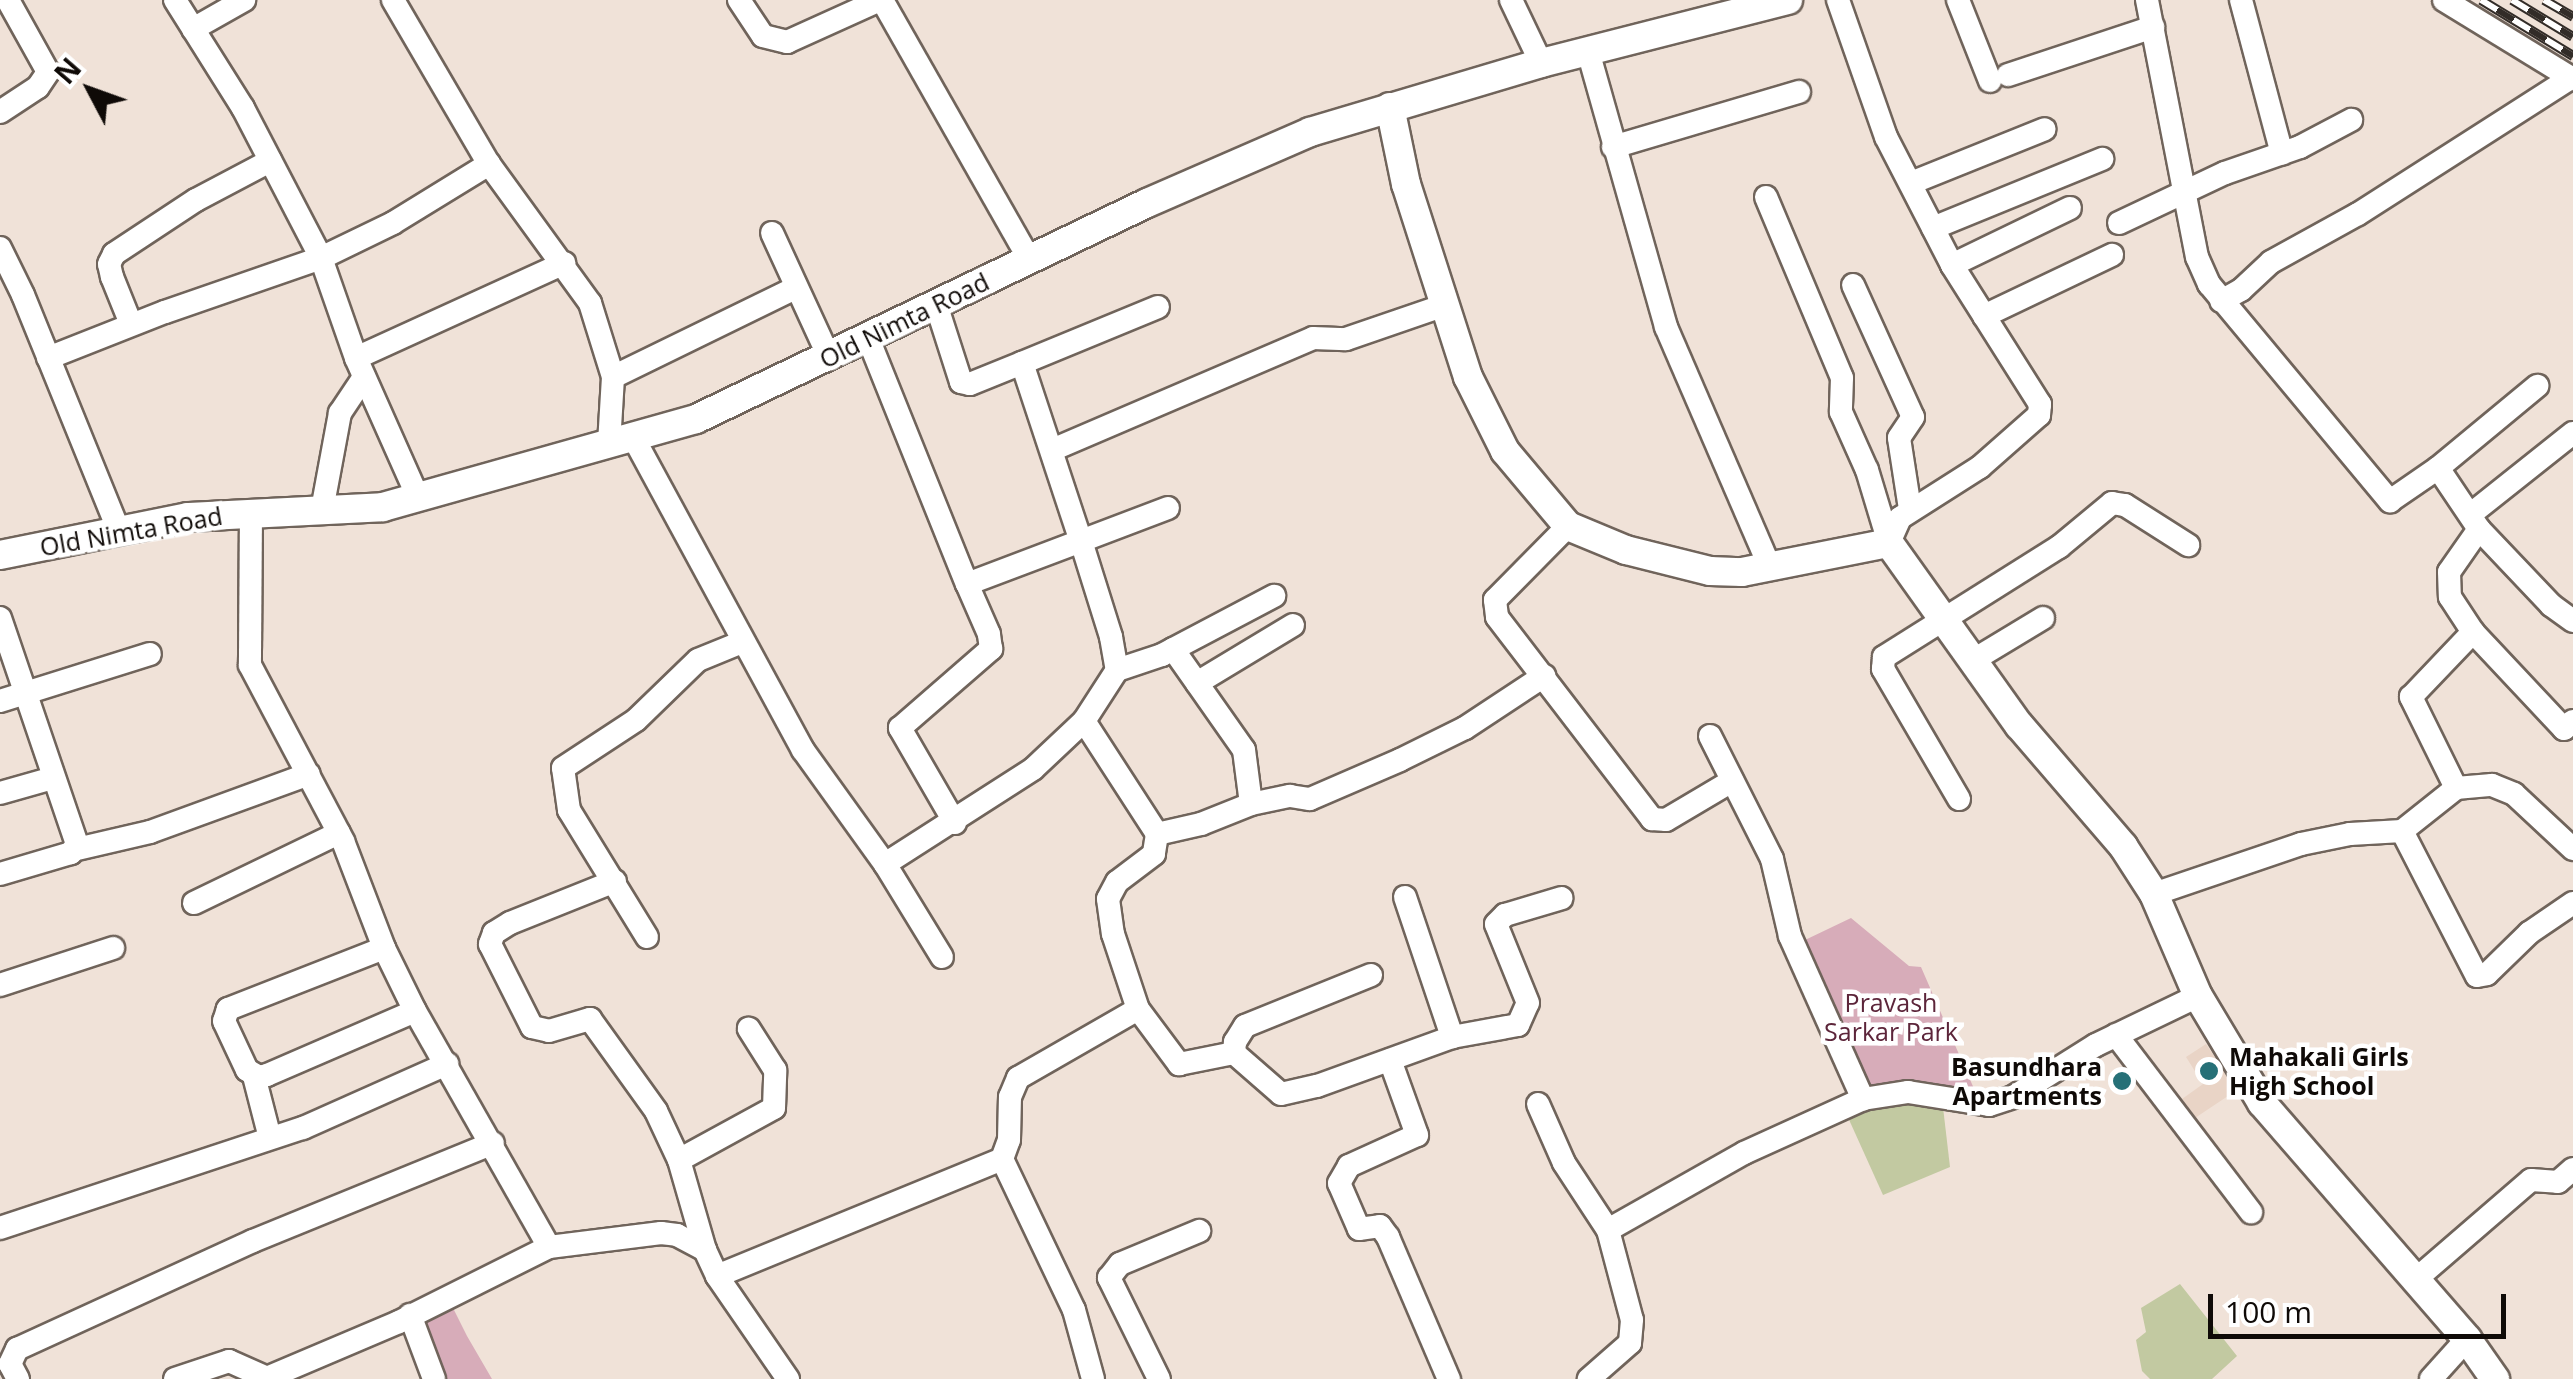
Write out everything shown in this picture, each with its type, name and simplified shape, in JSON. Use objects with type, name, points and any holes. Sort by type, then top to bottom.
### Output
[{"type":"street","points":[[1,109],[38,87],[48,72],[8,0]]},
{"type":"street","points":[[175,0],[270,161],[320,258],[360,368],[418,497]]},
{"type":"street","points":[[193,29],[244,0]]},
{"type":"street","points":[[393,0],[489,164],[564,262],[590,303],[613,376],[621,440],[803,750],[886,864],[942,957]]},
{"type":"street","points":[[739,0],[763,36],[787,42],[881,0],[1030,260]]},
{"type":"street","points":[[1510,0],[1541,63]]},
{"type":"street","name":"Old Nimta Road","points":[[0,555],[188,517],[383,506],[696,419],[1310,132],[1541,63],[1788,0]]},
{"type":"street","points":[[1838,0],[1880,122],[1933,228],[1952,265],[2039,400],[2039,415],[1980,467],[1910,509],[1896,524],[1889,544]]},
{"type":"street","points":[[1958,0],[1999,78],[2153,26]]},
{"type":"street","points":[[2147,0],[2198,257],[2221,301],[2390,501],[2438,468],[2538,386]]},
{"type":"street","points":[[2241,0],[2282,154]]},
{"type":"street","points":[[2221,301],[2242,290],[2271,262],[2315,241],[2572,79],[2444,0]]},
{"type":"street","points":[[1588,51],[1612,147],[1666,327],[1770,566]]},
{"type":"street","points":[[1612,147],[1798,92]]},
{"type":"street","points":[[1390,107],[1406,184],[1442,306],[1489,425],[1505,451],[1568,526],[1626,550],[1685,566],[1742,572],[1889,544]]},
{"type":"street","points":[[2119,223],[2225,173],[2282,154],[2351,120]]},
{"type":"street","points":[[1911,183],[2046,129]]},
{"type":"street","points":[[1933,228],[2102,159]]},
{"type":"street","points":[[131,324],[109,264],[114,254],[196,200],[270,161]]},
{"type":"street","points":[[48,358],[131,324],[320,258],[393,223],[489,164]]},
{"type":"street","points":[[1766,198],[1842,378],[1845,393],[1841,412],[1867,470],[1889,544],[2019,725],[2123,846],[2154,894],[2198,996],[2262,1103],[2468,1339],[2495,1379]]},
{"type":"street","points":[[1952,265],[2070,208]]},
{"type":"street","points":[[772,232],[829,357]]},
{"type":"street","points":[[0,248],[119,532]]},
{"type":"street","points":[[1984,316],[2112,255]]},
{"type":"street","points":[[322,510],[340,413],[360,368],[564,262]]},
{"type":"street","points":[[1853,285],[1913,418],[1899,438],[1910,509]]},
{"type":"street","points":[[613,376],[787,292]]},
{"type":"street","points":[[936,304],[958,376],[966,385],[1158,307]]},
{"type":"street","points":[[1052,450],[1314,338],[1346,338],[1442,306]]},
{"type":"street","points":[[868,338],[989,634],[991,649],[900,728],[955,822]]},
{"type":"street","points":[[1022,364],[1112,637],[1117,670]]},
{"type":"street","points":[[2573,434],[2475,521],[2449,572],[2450,596],[2473,632],[2564,728],[2573,721]]},
{"type":"street","points":[[2438,468],[2475,521],[2551,605],[2573,621]]},
{"type":"street","points":[[1959,799],[1882,662],[1889,652],[2060,547],[2112,503],[2125,506],[2188,545]]},
{"type":"street","points":[[967,584],[1168,508]]},
{"type":"street","points":[[251,512],[246,644],[250,664],[338,833],[384,948],[415,1011],[549,1246]]},
{"type":"street","points":[[1568,526],[1493,606],[1652,819],[1666,820],[1732,781]]},
{"type":"street","points":[[886,864],[1033,769],[1084,721],[1117,670],[1173,649],[1274,596]]},
{"type":"street","points":[[0,618],[11,698],[53,778],[77,849]]},
{"type":"street","points":[[1972,661],[2043,618]]},
{"type":"street","points":[[1198,683],[1293,626]]},
{"type":"street","points":[[2456,788],[2411,697],[2473,632]]},
{"type":"street","points":[[646,937],[566,802],[563,768],[636,720],[698,660],[742,642]]},
{"type":"street","points":[[1173,649],[1244,750],[1252,804]]},
{"type":"street","points":[[11,698],[150,654]]},
{"type":"street","points":[[1157,834],[1201,824],[1252,804],[1290,796],[1310,799],[1465,728],[1544,676]]},
{"type":"street","points":[[1084,721],[1157,834],[1154,854],[1117,882],[1108,900],[1113,934],[1138,1009],[1179,1064],[1234,1052]]},
{"type":"street","points":[[1710,736],[1772,860],[1790,936],[1863,1099]]},
{"type":"street","points":[[0,874],[77,849],[150,832],[309,774]]},
{"type":"street","points":[[0,794],[53,778]]},
{"type":"street","points":[[2154,894],[2301,844],[2350,834],[2402,831],[2456,788],[2492,785],[2514,794],[2573,849]]},
{"type":"street","points":[[2402,831],[2477,976],[2487,974],[2529,933],[2573,903]]},
{"type":"street","points":[[194,902],[338,833]]},
{"type":"street","points":[[615,882],[510,922],[494,933],[490,944],[532,1027],[548,1031],[585,1020],[594,1023],[656,1111],[679,1160],[706,1250],[718,1276],[788,1379]]},
{"type":"street","points":[[1405,897],[1452,1036]]},
{"type":"street","points":[[1371,974],[1245,1026],[1234,1042],[1234,1052],[1281,1094],[1317,1086],[1452,1036],[1518,1024],[1528,1003],[1496,924],[1505,914],[1562,898]]},
{"type":"street","points":[[0,986],[114,948]]},
{"type":"street","points":[[270,1138],[254,1076],[247,1070],[224,1021],[228,1009],[384,948]]},
{"type":"street","points":[[1608,1230],[1744,1153],[1863,1099],[1908,1092],[1989,1104],[2013,1098],[2116,1035],[2198,996]]},
{"type":"street","points":[[1093,1379],[1068,1296],[1002,1159],[1008,1140],[1010,1097],[1018,1078],[1138,1009]]},
{"type":"street","points":[[254,1076],[267,1075],[415,1011]]},
{"type":"street","points":[[679,1160],[774,1108],[775,1070],[749,1029]]},
{"type":"street","points":[[2116,1035],[2251,1212]]},
{"type":"street","points":[[1390,1060],[1417,1135],[1349,1166],[1339,1183],[1359,1229],[1380,1226],[1388,1237],[1449,1379]]},
{"type":"street","points":[[0,1228],[303,1128],[447,1064]]},
{"type":"street","points":[[1538,1104],[1564,1163],[1608,1230],[1632,1320],[1630,1343],[1589,1379]]},
{"type":"street","points":[[18,1379],[10,1364],[17,1349],[254,1241],[493,1143]]},
{"type":"street","points":[[718,1276],[1002,1159]]},
{"type":"street","points":[[2415,1280],[2531,1180],[2558,1182],[2573,1169]]},
{"type":"street","points":[[1159,1379],[1109,1278],[1120,1264],[1198,1231]]},
{"type":"street","points":[[175,1379],[229,1362],[268,1379],[410,1316],[549,1246],[661,1233],[706,1250]]},
{"type":"street","points":[[410,1316],[434,1379]]},
{"type":"street","points":[[2431,1379],[2468,1339]]},
{"type":"shaded area","name":"Mahakali Girls High School","points":[[2206,1044],[2237,1090],[2195,1118],[2182,1099],[2203,1084],[2186,1057]]},
{"type":"shaded area","points":[[1941,1090],[1950,1167],[1883,1195],[1846,1113]]},
{"type":"shaded area","points":[[2180,1284],[2237,1356],[2212,1379],[2150,1379],[2142,1371],[2136,1340],[2146,1332],[2141,1308]]},
{"type":"green space","name":"Pravash Sarkar Park","points":[[1851,918],[1909,966],[1921,967],[1975,1091],[1911,1084],[1872,1093],[1805,940]]},
{"type":"green space","points":[[448,1298],[492,1379],[439,1379],[410,1315]]},
{"type":"railway","points":[[2481,0],[2573,56]]},
{"type":"railway","points":[[2512,0],[2573,37]]},
{"type":"railway","points":[[2544,0],[2573,17]]},
{"type":"place","name":"Mahakali Girls High School","points":[[2209,1071]]},
{"type":"place","name":"Basundhara Apartments","points":[[2122,1081]]}]
